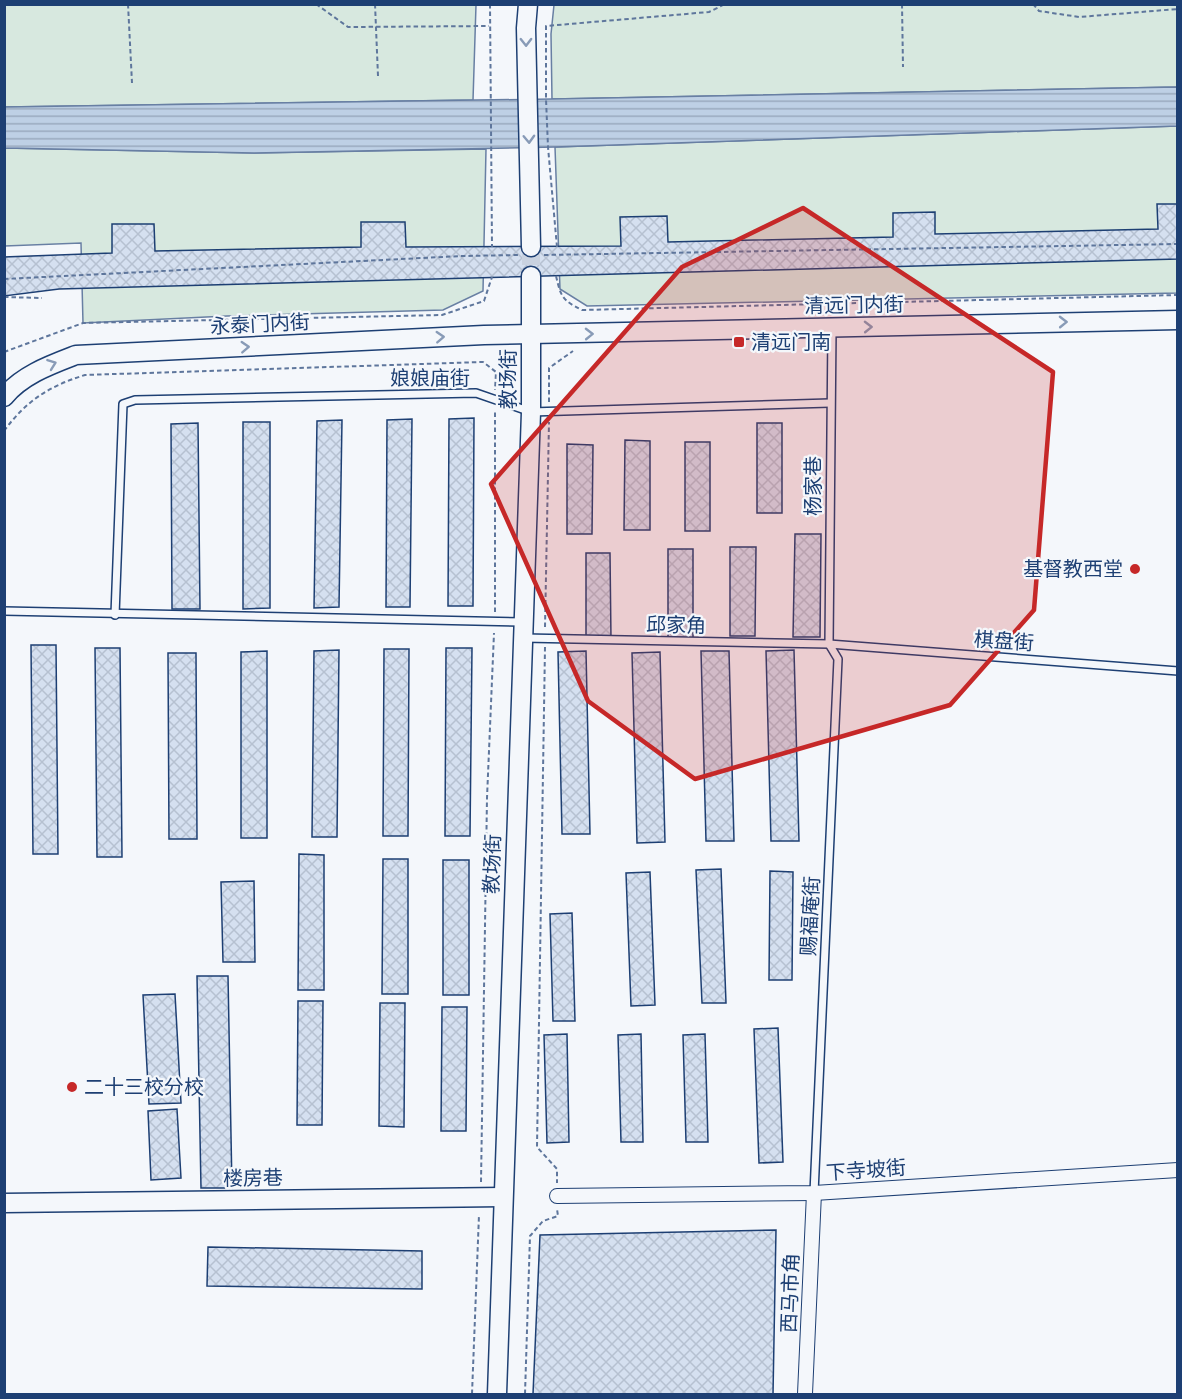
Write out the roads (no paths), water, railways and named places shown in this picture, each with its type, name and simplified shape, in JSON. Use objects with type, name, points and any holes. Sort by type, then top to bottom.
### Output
[{"type":"street","points":[[528,4],[526,28],[531,204],[529,253]]},
{"type":"street","name":"教场街","points":[[496,1395],[523,630],[540,412],[531,335],[531,276]]},
{"type":"street","name":"清远门内街","points":[[531,335],[1178,320]]},
{"type":"street","name":"永泰门内街","points":[[4,397],[10,390],[41,368],[76,356],[531,335]]},
{"type":"street","name":"下寺坡街","points":[[557,1196],[814,1193],[1178,1170]]},
{"type":"street","name":"西马市角","points":[[805,1395],[814,1193]]},
{"type":"street","name":"楼房巷","points":[[4,1203],[503,1197]]},
{"type":"lane","name":"杨家巷","points":[[829,644],[832,328]]},
{"type":"lane","name":"娘娘庙街","points":[[115,615],[123,404],[135,400],[476,393],[495,401],[540,412],[830,403]]},
{"type":"lane","name":"邱家角","points":[[4,611],[495,622],[545,639],[829,644]]},
{"type":"lane","name":"棋盘街","points":[[829,644],[1178,671]]},
{"type":"lane","name":"赐福庵街","points":[[814,1193],[838,659],[829,644]]},
{"type":"water","points":[[1177,87],[1177,126],[555,147],[254,153],[5,148],[5,107]]},
{"type":"tunnel","points":[[531,247],[531,276]]},
{"type":"place","name":"清远门南","points":[[739,342]]},
{"type":"place","name":"基督教西堂","points":[[1135,569]]},
{"type":"place","name":"二十三校分校","points":[[72,1087]]}]
